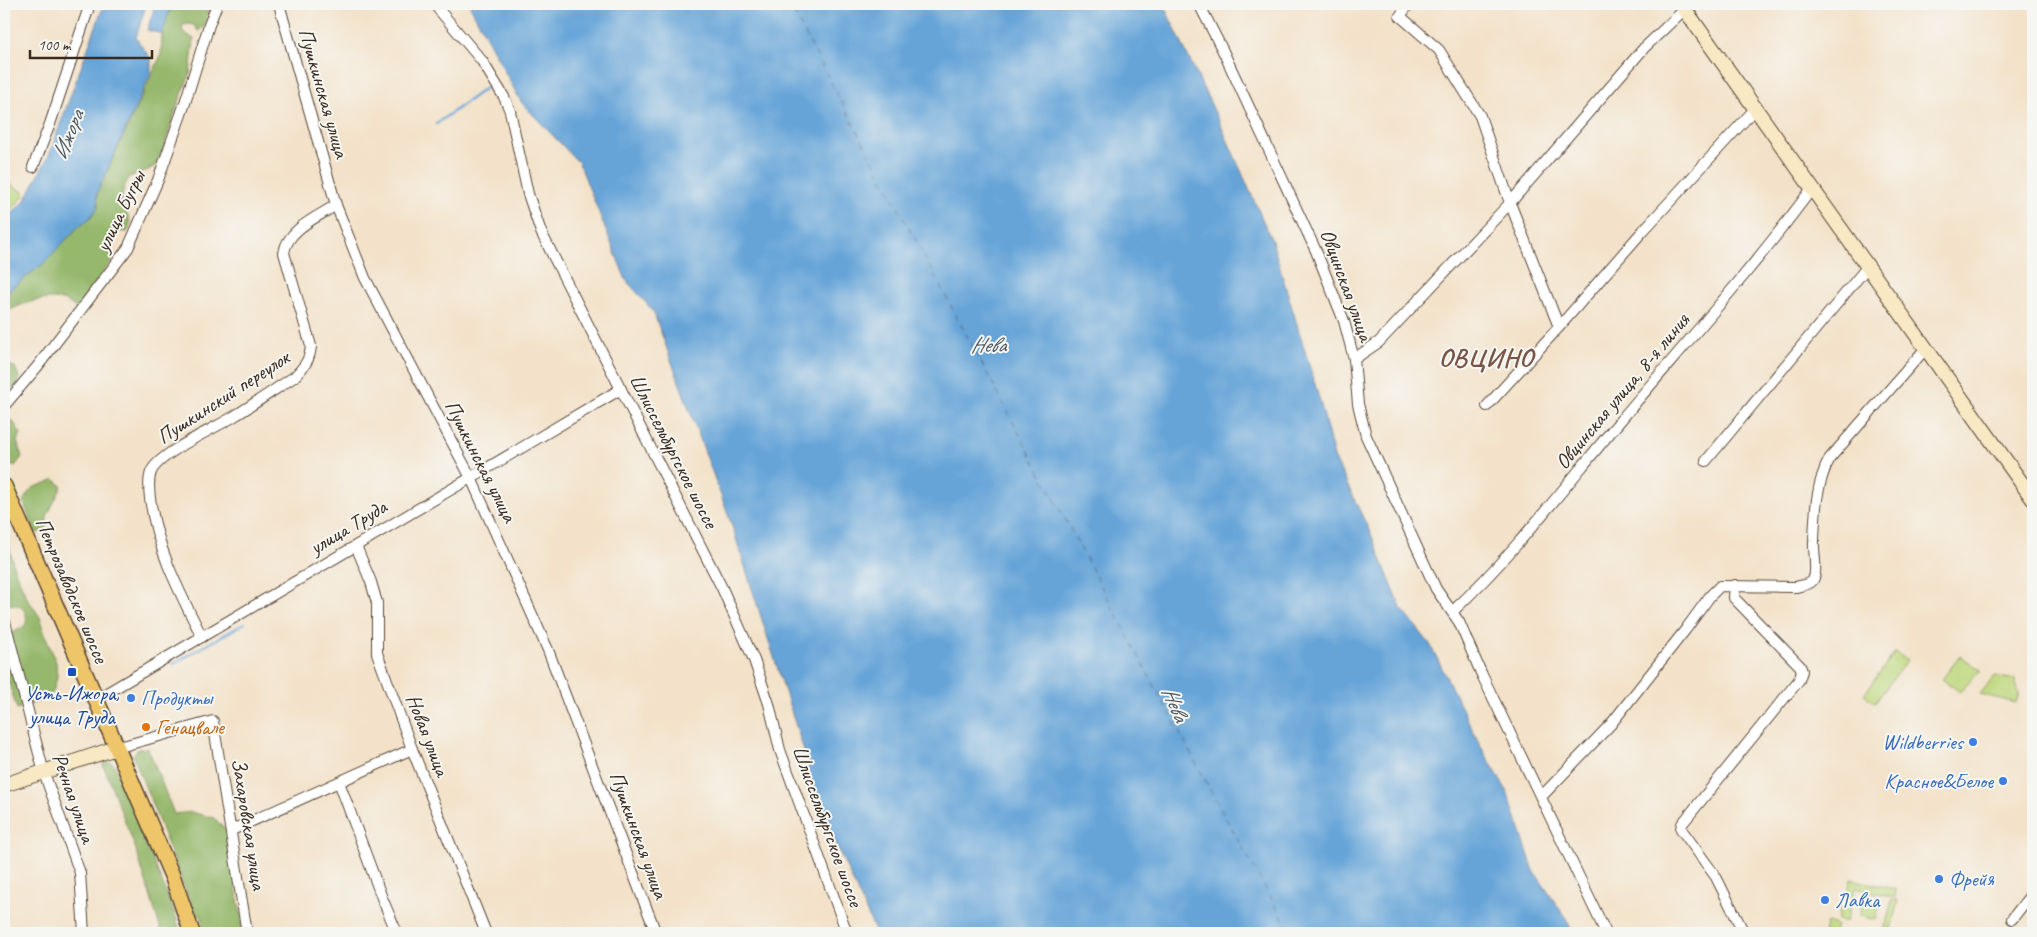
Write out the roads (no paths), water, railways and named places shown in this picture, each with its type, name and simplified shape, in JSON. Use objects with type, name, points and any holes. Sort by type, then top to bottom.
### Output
[{"type":"main road","points":[[1683,6],[2033,499]]},
{"type":"main road","name":"Петрозаводское шоссе","points":[[4,486],[173,878],[192,933]]},
{"type":"main road","points":[[4,785],[116,748]]},
{"type":"street","points":[[33,167],[50,124],[90,4]]},
{"type":"street","name":"улица Бугры","points":[[4,406],[37,368],[128,248],[158,180],[217,4]]},
{"type":"street","name":"Пушкинская улица","points":[[279,4],[336,205],[365,278],[470,478],[548,650],[656,933]]},
{"type":"street","name":"Шлиссельбургское шоссе","points":[[434,4],[482,61],[504,97],[510,112],[528,194],[536,219],[557,264],[722,588],[754,660],[769,704],[780,750],[847,933]]},
{"type":"street","name":"Овцинская улица","points":[[1199,4],[1232,68],[1316,251],[1344,321],[1354,359],[1358,404],[1366,436],[1436,589],[1459,622],[1482,675],[1606,933]]},
{"type":"street","points":[[1410,4],[1400,16],[1440,50],[1480,116],[1510,203],[1559,327]]},
{"type":"street","points":[[1354,359],[1379,342],[1510,203],[1644,48],[1683,6]]},
{"type":"street","points":[[1487,406],[1641,233],[1755,109]]},
{"type":"street","name":"Овцинская улица, 8-я линия","points":[[1452,612],[1538,522],[1626,414],[1780,233],[1813,187]]},
{"type":"street","name":"Пушкинский переулок","points":[[202,637],[171,575],[159,540],[152,511],[149,485],[151,472],[168,455],[232,418],[303,369],[310,356],[311,346],[284,253],[285,245],[296,232],[336,205]]},
{"type":"street","points":[[1706,461],[1868,266]]},
{"type":"street","points":[[1541,797],[1611,724],[1710,596],[1720,586],[1749,588],[1796,587],[1808,584],[1813,580],[1815,574],[1815,515],[1824,470],[1830,458],[1926,348]]},
{"type":"street","name":"улица Труда","points":[[95,700],[621,388]]},
{"type":"street","name":"Новая улица","points":[[356,546],[371,582],[377,604],[377,653],[412,749],[486,933]]},
{"type":"street","points":[[1735,586],[1734,598],[1800,666],[1802,671],[1799,680],[1686,819],[1681,829],[1716,877],[1744,933]]},
{"type":"street","name":"Речная улица","points":[[4,618],[44,773],[80,873],[84,933]]},
{"type":"street","name":"Захаровская улица","points":[[116,748],[213,721],[247,933]]},
{"type":"street","points":[[232,830],[412,749]]},
{"type":"street","points":[[339,782],[397,933]]},
{"type":"street","points":[[2012,919],[2033,892]]},
{"type":"water","name":"Ижора","points":[[104,4],[172,4],[162,34],[147,30],[154,9],[146,5],[136,38],[151,59],[151,73],[97,193],[98,207],[90,218],[78,227],[42,265],[4,294],[4,220],[24,202],[49,155]]},
{"type":"water","name":"Нева","points":[[469,4],[1163,4],[1219,121],[1272,241],[1320,401],[1334,457],[1371,534],[1401,608],[1430,644],[1480,745],[1507,791],[1534,871],[1567,920],[1573,933],[876,933],[816,800],[803,748],[731,523],[653,311],[626,280],[579,163],[521,102]]},
{"type":"waterway","points":[[436,124],[487,87],[492,86]]},
{"type":"waterway","points":[[173,664],[245,623]]},
{"type":"place","name":"Усть-Ижора, улица Труда","points":[[72,672]]},
{"type":"place","name":"Продукты","points":[[131,698]]},
{"type":"place","name":"Генацвале","points":[[146,727]]},
{"type":"place","name":"Wildberries","points":[[1973,742]]},
{"type":"place","name":"Красное&Белое","points":[[2003,781]]},
{"type":"place","name":"Фрейя","points":[[1939,879]]},
{"type":"place","name":"Лавка","points":[[1825,900]]},
{"type":"district","name":"ОВЦИНО","points":[[1486,357]]}]
